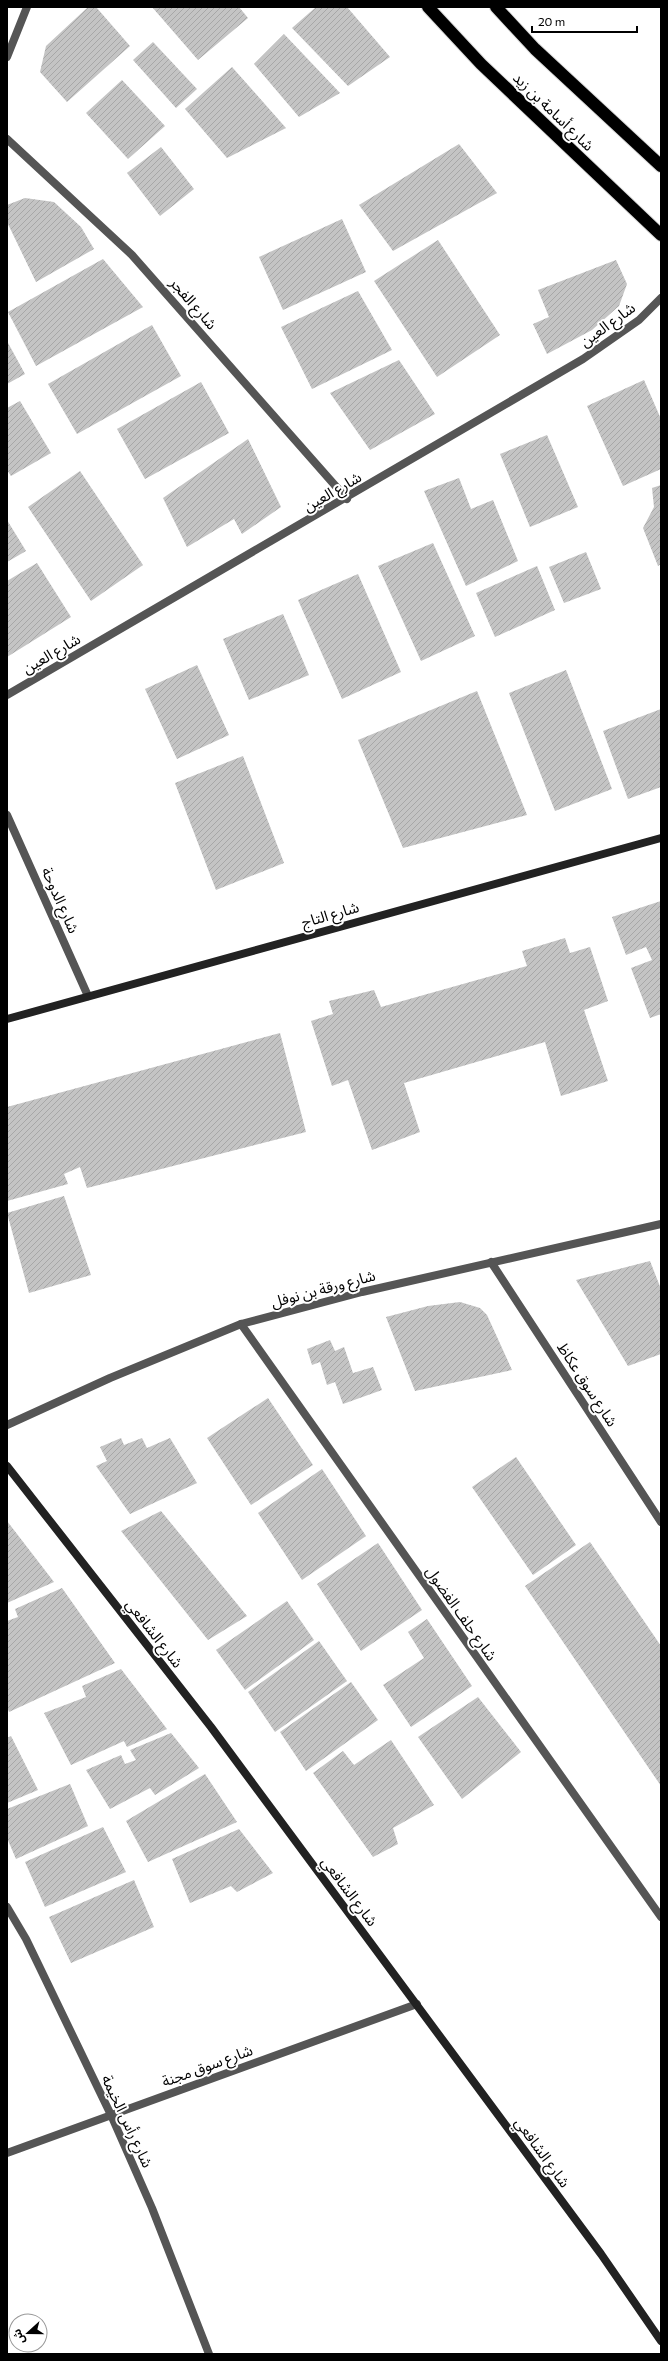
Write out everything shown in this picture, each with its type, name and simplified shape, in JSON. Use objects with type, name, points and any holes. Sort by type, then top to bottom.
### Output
[{"type":"highway","name":"شارع أسامة بن زيد","points":[[428,7],[487,69],[661,235]]},
{"type":"highway","points":[[496,7],[535,49],[661,166]]},
{"type":"street","points":[[7,57],[27,7]]},
{"type":"street","name":"شارع الفجر","points":[[7,138],[132,255],[347,499]]},
{"type":"street","name":"شارع العين","points":[[7,695],[347,499],[583,359],[639,320],[661,298]]},
{"type":"street","name":"شارع الدوحة","points":[[7,815],[88,996]]},
{"type":"street","name":"شارع التاج","points":[[7,1019],[661,838]]},
{"type":"street","name":"شارع ورقة بن نوفل","points":[[7,1425],[110,1378],[241,1324],[362,1292],[661,1224]]},
{"type":"street","name":"شارع سوق عكاظ","points":[[491,1262],[661,1522]]},
{"type":"street","name":"شارع حلف الفضول","points":[[241,1324],[661,1917]]},
{"type":"street","name":"شارع الشافعي","points":[[7,1466],[211,1727],[601,2254],[661,2341]]},
{"type":"street","name":"شارع رأس الخيمة","points":[[7,1907],[26,1939],[111,2115],[152,2208],[209,2354]]},
{"type":"street","name":"شارع سوق مجنة","points":[[7,2153],[417,2004]]},
{"type":"building","points":[[88,7],[96,7],[130,46],[67,102],[40,72],[46,46]]},
{"type":"building","points":[[152,7],[239,7],[248,18],[198,60]]},
{"type":"building","points":[[316,7],[347,7],[390,57],[348,86],[292,28]]},
{"type":"building","points":[[284,34],[340,93],[299,117],[254,64]]},
{"type":"building","points":[[153,42],[197,89],[176,108],[133,60]]},
{"type":"building","points":[[232,67],[286,128],[227,158],[185,109]]},
{"type":"building","points":[[122,80],[165,126],[128,159],[86,113]]},
{"type":"building","points":[[459,144],[497,193],[393,251],[359,205]]},
{"type":"building","points":[[161,147],[194,189],[160,216],[127,173]]},
{"type":"building","points":[[25,198],[54,202],[81,227],[94,249],[36,282],[7,222],[7,205]]},
{"type":"building","points":[[342,219],[366,272],[283,310],[259,257]]},
{"type":"building","points":[[438,240],[500,335],[437,377],[374,281]]},
{"type":"building","points":[[103,259],[143,307],[36,366],[8,312]]},
{"type":"building","points":[[616,260],[627,284],[619,306],[592,330],[547,354],[533,324],[549,317],[538,290]]},
{"type":"building","points":[[358,291],[392,350],[312,389],[281,327]]},
{"type":"building","points":[[152,325],[181,376],[77,434],[48,384]]},
{"type":"building","points":[[7,341],[25,374],[7,384]]},
{"type":"building","points":[[399,360],[435,414],[370,450],[330,393]]},
{"type":"building","points":[[644,380],[661,419],[661,469],[623,486],[587,406]]},
{"type":"building","points":[[201,382],[229,433],[145,479],[117,429]]},
{"type":"building","points":[[20,401],[51,453],[11,476],[7,470],[7,408]]},
{"type":"building","points":[[547,435],[578,507],[530,527],[500,454]]},
{"type":"building","points":[[248,439],[281,507],[242,534],[234,519],[187,547],[163,498]]},
{"type":"building","points":[[80,471],[143,565],[91,601],[28,507]]},
{"type":"building","points":[[459,478],[471,509],[493,500],[518,561],[466,586],[424,491]]},
{"type":"building","points":[[661,485],[661,564],[658,566],[643,528],[654,507],[652,488]]},
{"type":"building","points":[[7,520],[26,551],[7,562]]},
{"type":"building","points":[[433,543],[475,636],[421,661],[378,566]]},
{"type":"building","points":[[586,552],[601,589],[564,603],[549,567]]},
{"type":"building","points":[[37,563],[71,617],[7,657],[7,581]]},
{"type":"building","points":[[537,566],[555,610],[495,637],[476,593]]},
{"type":"building","points":[[358,574],[401,672],[342,699],[298,600]]},
{"type":"building","points":[[283,614],[309,675],[249,700],[223,639]]},
{"type":"building","points":[[197,665],[229,735],[177,759],[145,689]]},
{"type":"building","points":[[566,670],[612,789],[555,811],[509,693]]},
{"type":"building","points":[[477,691],[527,815],[403,848],[358,740]]},
{"type":"building","points":[[661,709],[661,787],[628,799],[603,731]]},
{"type":"building","points":[[243,756],[284,863],[216,890],[175,783]]},
{"type":"building","points":[[661,901],[661,1014],[650,1018],[631,968],[652,960],[646,947],[626,955],[612,917]]},
{"type":"building","points":[[565,938],[570,953],[590,947],[608,1001],[584,1010],[608,1081],[561,1096],[545,1042],[404,1083],[420,1132],[372,1150],[348,1080],[332,1086],[311,1021],[333,1014],[329,1001],[374,990],[381,1007],[527,966],[522,951]]},
{"type":"building","points":[[280,1033],[306,1132],[87,1188],[80,1167],[64,1174],[68,1184],[7,1201],[7,1107]]},
{"type":"building","points":[[64,1196],[91,1275],[29,1293],[7,1213]]},
{"type":"building","points":[[650,1261],[661,1289],[661,1354],[628,1366],[576,1280]]},
{"type":"building","points":[[460,1302],[480,1308],[487,1315],[512,1370],[415,1391],[386,1317],[428,1306]]},
{"type":"building","points":[[330,1340],[335,1351],[344,1347],[353,1373],[373,1367],[382,1390],[343,1404],[335,1382],[327,1385],[320,1362],[312,1365],[307,1349]]},
{"type":"building","points":[[268,1398],[313,1465],[251,1505],[207,1438]]},
{"type":"building","points":[[121,1438],[124,1445],[142,1438],[147,1448],[170,1438],[197,1483],[130,1514],[96,1466],[107,1461],[100,1447]]},
{"type":"building","points":[[516,1457],[576,1545],[533,1575],[472,1487]]},
{"type":"building","points":[[322,1469],[366,1536],[302,1580],[258,1513]]},
{"type":"building","points":[[161,1511],[247,1616],[208,1640],[121,1531]]},
{"type":"building","points":[[7,1521],[54,1582],[7,1603]]},
{"type":"building","points":[[590,1542],[661,1646],[661,1786],[525,1586]]},
{"type":"building","points":[[378,1543],[422,1610],[361,1651],[317,1584]]},
{"type":"building","points":[[62,1588],[115,1663],[9,1712],[7,1707],[7,1621],[18,1617],[15,1609]]},
{"type":"building","points":[[287,1601],[314,1640],[245,1690],[216,1650]]},
{"type":"building","points":[[427,1619],[472,1686],[411,1727],[383,1685],[424,1658],[408,1632]]},
{"type":"building","points":[[319,1641],[347,1681],[275,1732],[248,1692]]},
{"type":"building","points":[[121,1669],[167,1729],[127,1747],[124,1741],[71,1765],[44,1713],[86,1697],[82,1686]]},
{"type":"building","points":[[351,1682],[378,1720],[306,1771],[280,1732]]},
{"type":"building","points":[[478,1697],[521,1752],[462,1799],[418,1737]]},
{"type":"building","points":[[171,1733],[199,1768],[155,1795],[150,1788],[110,1809],[86,1770],[121,1755],[125,1764],[136,1760],[130,1750]]},
{"type":"building","points":[[11,1736],[38,1790],[7,1803],[7,1738]]},
{"type":"building","points":[[391,1740],[434,1805],[393,1828],[398,1844],[373,1857],[313,1773],[343,1751],[354,1765]]},
{"type":"building","points":[[205,1774],[237,1822],[148,1862],[126,1821]]},
{"type":"building","points":[[70,1784],[88,1826],[16,1859],[7,1838],[7,1809]]},
{"type":"building","points":[[103,1827],[126,1872],[45,1907],[25,1862]]},
{"type":"building","points":[[239,1829],[273,1873],[237,1892],[231,1886],[190,1903],[172,1859]]},
{"type":"building","points":[[134,1880],[154,1927],[71,1963],[49,1917]]}]
